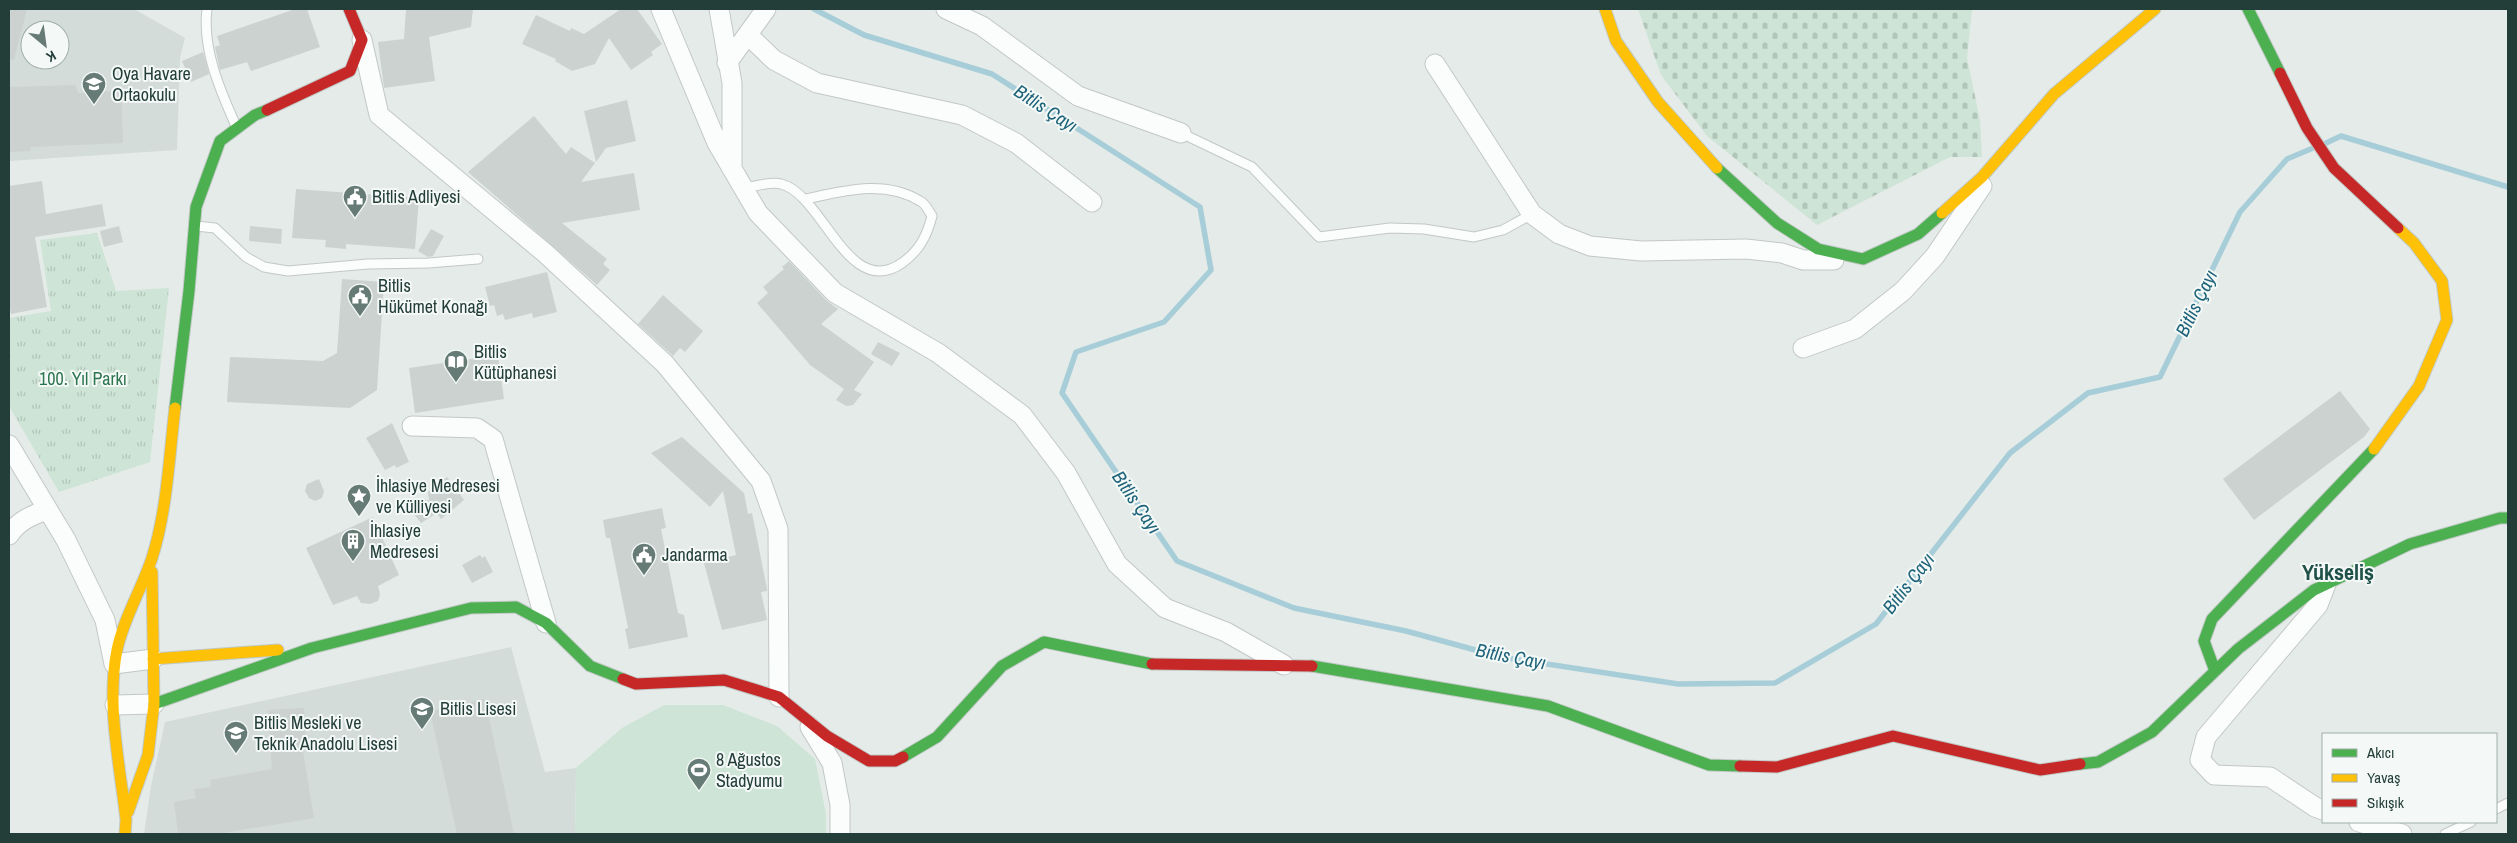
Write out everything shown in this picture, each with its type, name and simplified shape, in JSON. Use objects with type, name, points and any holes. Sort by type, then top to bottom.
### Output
[{"type":"street","points":[[349,9],[362,40],[379,115],[546,253],[665,364],[761,481],[778,529],[779,697]]},
{"type":"street","points":[[661,9],[717,143],[758,213],[836,293],[938,353],[1022,415],[1066,473],[1117,564],[1165,608],[1226,632],[1285,666]]},
{"type":"street","points":[[718,9],[732,84],[732,169]]},
{"type":"street","points":[[728,63],[766,9]]},
{"type":"street","points":[[946,9],[982,26],[1078,96],[1181,133]]},
{"type":"street","points":[[1605,9],[1616,41],[1658,102],[1715,166],[1777,223],[1802,239],[1818,249],[1863,260]]},
{"type":"street","points":[[1436,64],[1532,214],[1558,234],[1590,246],[1641,251],[1746,249],[1782,253],[1803,260],[1863,260],[1918,234],[1982,177],[2054,94],[2155,9]]},
{"type":"street","points":[[2215,671],[2204,641],[2212,619],[2371,452],[2419,386],[2447,320],[2442,281],[2414,242],[2334,168],[2307,128],[2248,9]]},
{"type":"street","points":[[748,35],[774,60],[817,83],[962,115],[1016,143],[1092,202]]},
{"type":"street","points":[[114,664],[117,649],[152,557],[163,506],[196,207],[220,141],[255,115],[350,71],[362,40]]},
{"type":"street","points":[[1803,348],[1855,330],[1903,291],[1935,256],[2006,149]]},
{"type":"street","points":[[412,426],[478,428],[493,439],[546,623]]},
{"type":"street","points":[[9,446],[66,540],[105,620],[114,664],[115,705],[126,820],[125,834]]},
{"type":"street","points":[[9,535],[14,527],[31,516],[47,510]]},
{"type":"street","points":[[115,705],[154,704],[312,648],[470,608],[516,607],[546,623],[559,638],[590,666],[636,684],[724,680],[779,697],[827,736],[868,761],[895,761],[937,737],[1002,666],[1044,642],[1151,664],[1314,666],[1548,706],[1709,764],[1777,767],[1893,736],[2040,770],[2098,762],[2152,732],[2238,649],[2314,590],[2410,544],[2500,518],[2508,518]]},
{"type":"street","points":[[126,820],[148,755],[154,704],[152,557]]},
{"type":"street","points":[[2322,810],[2270,777],[2214,775],[2200,760],[2206,737],[2318,605],[2326,584]]},
{"type":"street","points":[[114,664],[153,659],[312,648]]},
{"type":"street","points":[[806,719],[832,763],[840,805],[840,834]]},
{"type":"street","points":[[2363,823],[2402,834]]},
{"type":"lane","points":[[207,9],[209,50],[222,96],[237,129]]},
{"type":"lane","points":[[1181,133],[1252,167],[1319,237],[1390,228],[1424,229],[1474,237],[1503,230],[1532,214]]},
{"type":"lane","points":[[743,188],[781,184],[806,199],[846,255],[874,271],[890,271],[913,255],[928,234],[932,216],[922,201],[894,191],[870,188],[849,189],[806,199]]},
{"type":"lane","points":[[195,226],[215,228],[246,257],[264,267],[288,271],[368,264],[429,263],[478,259]]},
{"type":"lane","points":[[2445,834],[2469,823]]},
{"type":"shaded area","name":"Oya Havare Ortaokulu","points":[[9,9],[134,9],[185,38],[180,58],[177,150],[9,161]]},
{"type":"shaded area","name":"Bitlis Lisesi","points":[[511,647],[545,772],[576,768],[575,834],[144,834],[151,786],[165,722]]},
{"type":"green space","points":[[1638,9],[1972,9],[1967,58],[1980,120],[1982,157],[1950,157],[1817,225],[1707,136],[1661,75]]},
{"type":"green space","name":"100. Yıl Parkı","points":[[97,233],[116,291],[169,288],[150,462],[59,492],[9,406],[9,318],[51,311],[40,240]]},
{"type":"green space","name":"8 Ağustos Stadyumu","points":[[664,705],[723,705],[777,726],[815,759],[826,814],[826,834],[575,834],[576,768],[622,728]]},
{"type":"building","points":[[11,9],[27,9],[24,20],[20,20],[20,36],[14,60],[9,59],[9,18]]},
{"type":"building","points":[[295,9],[307,9],[320,47],[251,71],[247,62],[220,70],[215,47],[220,45],[217,36]]},
{"type":"building","points":[[406,9],[473,9],[471,27],[429,37],[435,81],[384,88],[378,42],[404,39]]},
{"type":"building","points":[[621,9],[637,9],[662,44],[651,52],[653,55],[631,70],[609,38],[595,64],[572,71],[555,61],[556,59],[522,44],[536,15],[570,31],[571,28],[584,34]]},
{"type":"building","points":[[203,52],[209,74],[191,82],[182,61]]},
{"type":"building","points":[[75,85],[78,93],[121,91],[123,143],[31,147],[31,151],[9,152],[9,87]]},
{"type":"building","points":[[627,100],[636,141],[606,148],[596,162],[584,111]]},
{"type":"building","points":[[534,116],[566,154],[571,147],[595,163],[581,182],[634,173],[640,210],[562,223],[607,259],[603,264],[610,270],[597,285],[468,172]]},
{"type":"building","points":[[42,181],[46,214],[102,204],[106,226],[35,237],[47,307],[11,314],[9,303],[9,186]]},
{"type":"building","name":"Bitlis Adliyesi","points":[[296,189],[419,198],[415,249],[346,244],[346,249],[325,247],[326,240],[292,238]]},
{"type":"building","points":[[119,226],[123,242],[104,247],[100,231]]},
{"type":"building","points":[[250,226],[282,229],[281,244],[249,241]]},
{"type":"building","points":[[431,229],[444,236],[433,256],[428,257],[418,251]]},
{"type":"building","points":[[789,261],[827,301],[838,309],[821,324],[874,362],[854,390],[862,394],[853,405],[846,406],[836,400],[844,389],[810,365],[757,303],[768,293],[763,287],[784,269],[782,267]]},
{"type":"building","points":[[547,272],[557,312],[533,318],[532,313],[505,320],[503,314],[497,316],[494,305],[490,306],[485,287]]},
{"type":"building","name":"Bitlis Hükümet Konağı","points":[[342,279],[384,282],[377,390],[350,408],[227,402],[230,357],[323,361],[337,353]]},
{"type":"building","points":[[663,295],[703,331],[685,352],[680,348],[673,356],[638,324]]},
{"type":"building","points":[[878,342],[900,353],[892,366],[871,354]]},
{"type":"building","name":"Bitlis Kütüphanesi","points":[[498,355],[504,399],[415,413],[409,368]]},
{"type":"building","points":[[2340,391],[2370,429],[2364,437],[2254,520],[2223,479]]},
{"type":"building","points":[[392,423],[409,462],[396,468],[395,465],[385,470],[366,438]]},
{"type":"building","points":[[682,437],[744,493],[748,514],[752,513],[767,589],[767,591],[761,592],[767,620],[722,630],[704,563],[736,555],[723,491],[710,507],[651,453]]},
{"type":"building","points":[[447,477],[458,492],[466,489],[460,494],[464,500],[441,519],[437,513],[421,523],[410,509],[425,498],[426,501],[429,500],[428,492]]},
{"type":"building","points":[[319,479],[324,491],[322,498],[315,501],[309,498],[305,491],[307,484]]},
{"type":"building","name":"Jandarma","points":[[662,508],[666,528],[661,529],[678,613],[684,615],[688,637],[629,649],[625,629],[628,628],[610,538],[606,538],[603,520]]},
{"type":"building","name":"İhlasiye Medresesi","points":[[373,517],[399,575],[378,586],[380,594],[378,601],[370,604],[361,603],[357,596],[333,605],[306,548]]},
{"type":"building","points":[[480,555],[482,558],[485,556],[493,572],[472,583],[462,565]]},
{"type":"building","points":[[485,699],[514,834],[457,834],[430,711]]},
{"type":"building","points":[[304,708],[306,744],[302,745],[314,818],[217,834],[178,834],[174,802],[196,798],[194,789],[211,787],[210,780],[272,769],[268,710]]},
{"type":"waterway","name":"Bitlis Çayı","points":[[814,9],[864,35],[992,74],[1200,207],[1211,270],[1164,322],[1076,352],[1062,393],[1177,561],[1294,608],[1406,631],[1501,657],[1678,684],[1775,683],[1876,624],[2010,453],[2088,393],[2160,377],[2240,212],[2287,159],[2313,148]]},
{"type":"waterway","name":"Bitlis Çayı","points":[[2324,144],[2341,136],[2508,187]]},
{"type":"traffic: fast","points":[[2248,9],[2280,73]]},
{"type":"traffic: fast","points":[[175,408],[189,291],[196,207],[220,141],[255,115],[267,110]]},
{"type":"traffic: fast","points":[[1717,168],[1777,223],[1818,249],[1863,259],[1918,234],[1942,213]]},
{"type":"traffic: fast","points":[[2215,671],[2204,641],[2212,619],[2374,449]]},
{"type":"traffic: fast","points":[[2080,764],[2098,762],[2152,732],[2238,649],[2314,590],[2410,544],[2500,518],[2508,518]]},
{"type":"traffic: fast","points":[[154,704],[312,648],[471,608],[516,607],[546,623],[590,666],[623,679]]},
{"type":"traffic: fast","points":[[903,757],[937,737],[1002,666],[1044,642],[1152,664]]},
{"type":"traffic: fast","points":[[1312,666],[1548,706],[1709,765],[1740,766]]},
{"type":"traffic: slow","points":[[1605,9],[1616,41],[1658,102],[1717,168]]},
{"type":"traffic: slow","points":[[1942,213],[1982,177],[2054,94],[2155,9]]},
{"type":"traffic: slow","points":[[2374,449],[2419,386],[2447,320],[2442,281],[2414,243],[2398,228]]},
{"type":"traffic: slow","points":[[125,834],[126,820],[113,713],[114,671],[120,639],[148,569],[157,540],[167,484],[175,408]]},
{"type":"traffic: slow","points":[[128,812],[148,755],[154,704],[152,572]]},
{"type":"traffic: slow","points":[[153,659],[278,650]]},
{"type":"traffic: jam","points":[[267,110],[350,71],[362,40],[349,9]]},
{"type":"traffic: jam","points":[[2280,73],[2307,128],[2334,168],[2398,228]]},
{"type":"traffic: jam","points":[[1152,664],[1312,666]]},
{"type":"traffic: jam","points":[[623,679],[636,684],[724,680],[779,697],[827,736],[869,761],[895,761],[903,757]]},
{"type":"traffic: jam","points":[[1740,766],[1777,767],[1893,736],[2040,770],[2080,764]]},
{"type":"place","name":"Oya Havare Ortaokulu","points":[[94,105]]},
{"type":"place","name":"Bitlis Adliyesi","points":[[355,218]]},
{"type":"place","name":"Bitlis Hükümet Konağı","points":[[360,317]]},
{"type":"place","name":"Bitlis Kütüphanesi","points":[[456,383]]},
{"type":"place","name":"İhlasiye Medresesi ve Külliyesi","points":[[359,517]]},
{"type":"place","name":"İhlasiye Medresesi","points":[[353,562]]},
{"type":"place","name":"Jandarma","points":[[644,576]]},
{"type":"place","name":"Bitlis Lisesi","points":[[422,730]]},
{"type":"place","name":"Bitlis Mesleki ve Teknik Anadolu Lisesi","points":[[236,754]]},
{"type":"place","name":"8 Ağustos Stadyumu","points":[[699,791]]},
{"type":"district","name":"Yükseliş","points":[[2338,572]]}]
